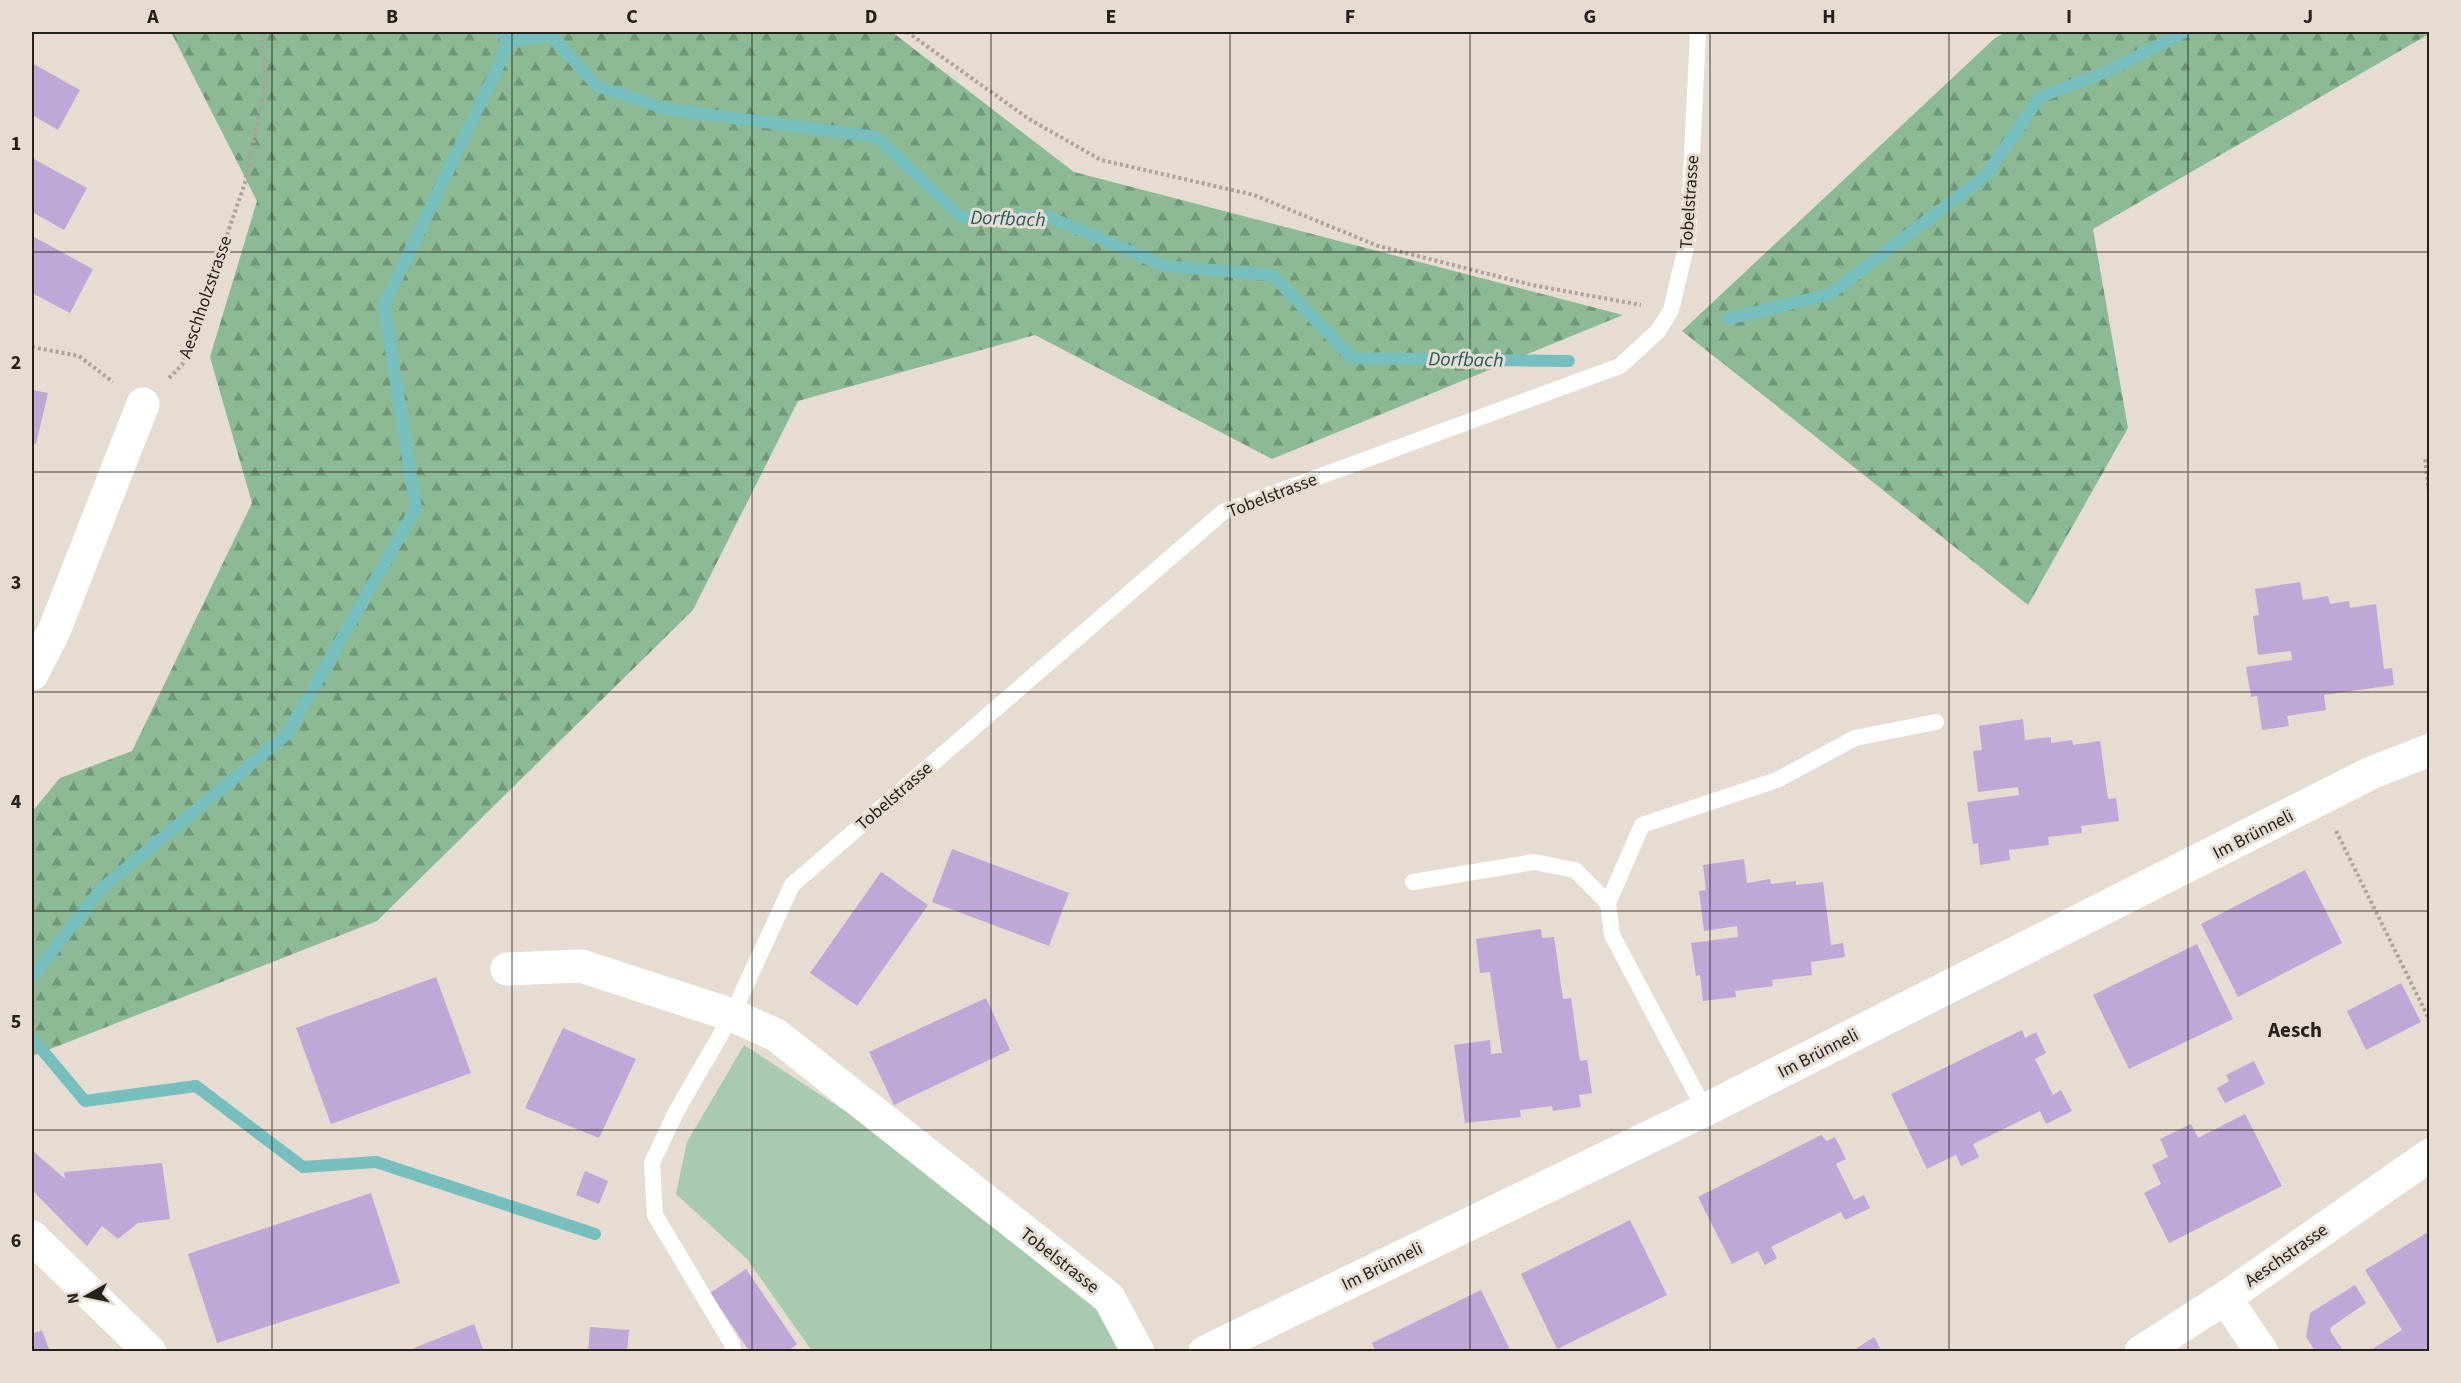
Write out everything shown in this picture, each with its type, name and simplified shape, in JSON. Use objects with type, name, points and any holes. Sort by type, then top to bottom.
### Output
[{"type":"street","points":[[32,674],[54,631],[143,404]]},
{"type":"street","name":"Im Brünneli","points":[[1205,1352],[1705,1110],[2371,773],[2430,750]]},
{"type":"street","name":"Tobelstrasse","points":[[507,969],[581,966],[732,1015],[776,1035],[1109,1298],[1138,1352]]},
{"type":"street","name":"Aeschstrasse","points":[[2141,1352],[2225,1298],[2430,1155]]},
{"type":"street","points":[[33,1240],[150,1352]]},
{"type":"street","points":[[2225,1298],[2262,1352]]},
{"type":"lane","name":"Tobelstrasse","points":[[733,1352],[732,1344],[655,1215],[652,1162],[675,1112],[732,1015],[792,885],[1223,512],[1620,366],[1658,331],[1671,310],[1689,239],[1698,32]]},
{"type":"lane","points":[[1705,1110],[1612,935],[1608,903],[1642,825],[1777,780],[1855,738],[1936,722]]},
{"type":"lane","points":[[1413,882],[1534,862],[1575,870],[1608,903]]},
{"type":"path","name":"Aeschholzstrasse","points":[[143,404],[182,365],[245,183],[266,85],[262,32]]},
{"type":"path","points":[[907,32],[1029,119],[1101,160],[1254,195],[1378,246],[1532,285],[1671,310]]},
{"type":"path","points":[[32,347],[79,356],[143,404]]},
{"type":"path","points":[[2430,456],[2425,459],[2430,500]]},
{"type":"path","points":[[2321,800],[2430,1021]]},
{"type":"green space","points":[[171,32],[892,32],[1074,172],[1623,315],[1272,459],[1035,335],[798,401],[693,610],[377,921],[35,1055],[32,1052],[32,812],[60,778],[132,751],[252,503],[210,357],[257,201]]},
{"type":"green space","points":[[2006,32],[2430,32],[2093,229],[2128,428],[2028,605],[1682,331],[1995,38]]},
{"type":"green space","points":[[744,1045],[914,1156],[1097,1292],[1123,1351],[812,1351],[747,1259],[676,1194],[687,1142]]},
{"type":"building","points":[[32,63],[80,90],[58,130],[32,115]]},
{"type":"building","points":[[32,158],[87,188],[64,230],[32,212]]},
{"type":"building","points":[[32,236],[93,269],[70,313],[32,293]]},
{"type":"building","points":[[32,390],[48,393],[36,444],[32,443]]},
{"type":"building","points":[[2300,582],[2303,600],[2328,596],[2330,604],[2349,601],[2350,608],[2376,604],[2384,669],[2392,668],[2394,685],[2324,695],[2326,710],[2287,716],[2289,726],[2262,730],[2257,696],[2251,697],[2246,667],[2292,660],[2291,651],[2258,655],[2253,616],[2259,615],[2255,589]]},
{"type":"building","points":[[2023,719],[2025,740],[2051,737],[2051,743],[2072,740],[2073,745],[2100,741],[2108,799],[2116,798],[2119,821],[2081,826],[2082,833],[2048,837],[2049,845],[2009,850],[2010,860],[1980,865],[1978,843],[1973,844],[1967,802],[2019,795],[2018,787],[1978,792],[1973,751],[1982,750],[1979,726]]},
{"type":"building","points":[[952,849],[1069,893],[1049,946],[932,902]]},
{"type":"building","points":[[1744,859],[1747,883],[1770,879],[1771,884],[1796,881],[1796,885],[1823,882],[1831,945],[1843,943],[1845,957],[1811,962],[1812,975],[1772,980],[1773,986],[1735,991],[1736,997],[1703,1001],[1700,975],[1696,976],[1691,943],[1738,937],[1737,926],[1704,931],[1699,891],[1706,890],[1703,865]]},
{"type":"building","points":[[2305,870],[2342,943],[2238,997],[2201,924]]},
{"type":"building","points":[[881,872],[928,905],[857,1006],[810,973]]},
{"type":"building","points":[[1541,929],[1542,938],[1554,937],[1563,999],[1571,998],[1580,1061],[1587,1060],[1592,1093],[1579,1095],[1581,1107],[1553,1111],[1552,1106],[1520,1110],[1521,1117],[1465,1123],[1454,1045],[1490,1040],[1491,1054],[1502,1053],[1490,972],[1480,973],[1476,939]]},
{"type":"building","points":[[2197,944],[2233,1019],[2129,1069],[2093,995]]},
{"type":"building","points":[[436,977],[471,1073],[331,1124],[296,1028]]},
{"type":"building","points":[[2401,983],[2421,1022],[2366,1050],[2347,1011]]},
{"type":"building","points":[[986,998],[1010,1050],[894,1105],[869,1052]]},
{"type":"building","points":[[563,1028],[636,1059],[599,1138],[525,1108]]},
{"type":"building","points":[[2022,1030],[2025,1038],[2036,1032],[2046,1053],[2035,1059],[2053,1095],[2061,1090],[2072,1111],[2046,1124],[2040,1111],[1973,1144],[1979,1157],[1961,1166],[1956,1155],[1927,1169],[1891,1094]]},
{"type":"building","points":[[2254,1061],[2265,1084],[2225,1103],[2217,1088],[2229,1081],[2226,1075]]},
{"type":"building","points":[[2245,1114],[2282,1186],[2169,1243],[2144,1193],[2161,1184],[2152,1165],[2168,1157],[2160,1139],[2191,1124],[2198,1138]]},
{"type":"building","points":[[1821,1135],[1827,1141],[1835,1137],[1846,1159],[1836,1164],[1854,1200],[1864,1195],[1870,1208],[1845,1220],[1841,1212],[1771,1247],[1777,1258],[1765,1265],[1758,1251],[1732,1264],[1698,1197]]},
{"type":"building","points":[[32,1150],[65,1179],[64,1172],[162,1163],[170,1219],[138,1223],[118,1239],[102,1226],[87,1246],[32,1190]]},
{"type":"building","points":[[585,1171],[608,1181],[599,1204],[576,1195]]},
{"type":"building","points":[[371,1193],[400,1283],[217,1343],[188,1254]]},
{"type":"building","points":[[1630,1220],[1667,1295],[1557,1349],[1521,1274]]},
{"type":"building","points":[[2430,1231],[2430,1352],[2368,1352],[2402,1330],[2365,1270]]},
{"type":"building","points":[[746,1269],[797,1344],[787,1352],[750,1352],[710,1293]]},
{"type":"building","points":[[2355,1285],[2366,1303],[2331,1327],[2330,1331],[2344,1352],[2316,1352],[2306,1337],[2310,1313]]},
{"type":"building","points":[[1481,1290],[1511,1352],[1376,1352],[1372,1343]]},
{"type":"building","points":[[474,1324],[484,1352],[407,1352],[407,1351]]},
{"type":"building","points":[[590,1327],[629,1330],[627,1352],[588,1352]]},
{"type":"building","points":[[42,1330],[50,1352],[32,1352],[32,1334]]},
{"type":"building","points":[[1874,1337],[1880,1348],[1874,1352],[1851,1352]]},
{"type":"waterway","name":"Dorfbach","points":[[500,32],[510,41],[551,35],[597,86],[666,109],[876,137],[961,217],[1049,217],[1165,266],[1272,275],[1352,358],[1569,361]]},
{"type":"waterway","points":[[1728,319],[1830,294],[1985,176],[2040,97],[2106,72],[2185,32]]},
{"type":"waterway","points":[[32,977],[101,889],[287,734],[416,508],[384,305],[510,41]]},
{"type":"waterway","points":[[32,1038],[85,1101],[196,1086],[303,1167],[376,1162],[595,1234]]},
{"type":"district","name":"Aesch","points":[[2295,1030]]}]
